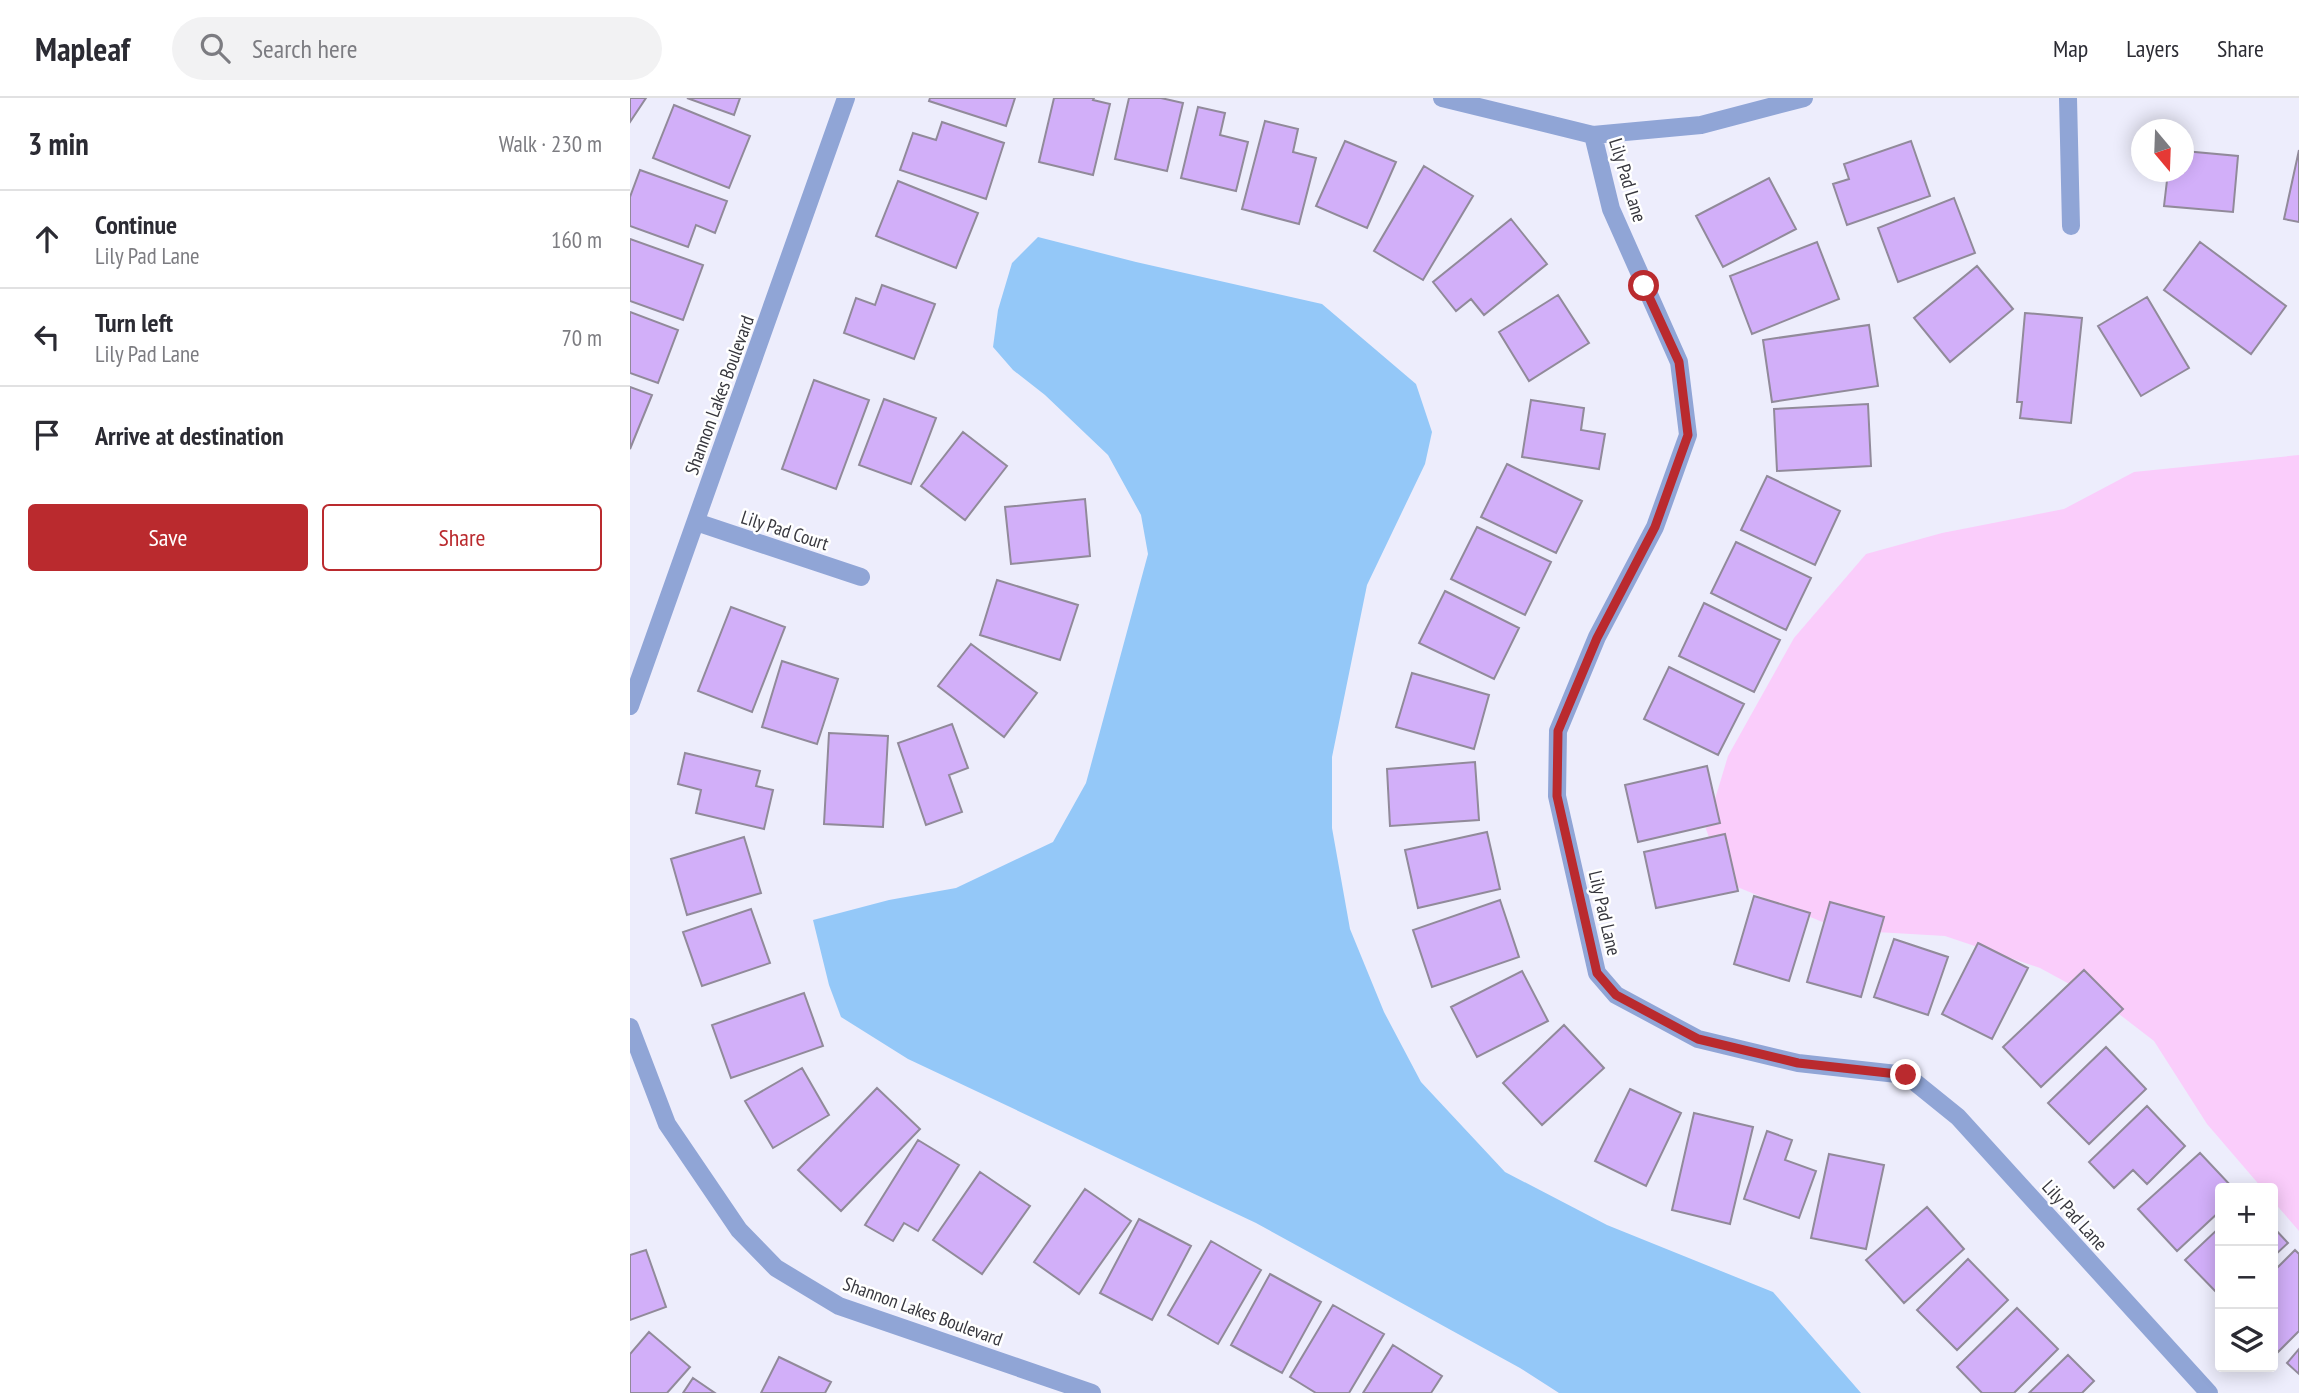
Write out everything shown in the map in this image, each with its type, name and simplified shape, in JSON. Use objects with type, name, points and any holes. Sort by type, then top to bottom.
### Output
[{"type":"street","name":"Shannon Lakes Boulevard","points":[[630,706],[846,98]]},
{"type":"street","points":[[1442,98],[1593,135],[1701,125],[1804,98]]},
{"type":"street","points":[[2068,98],[2071,226]]},
{"type":"street","name":"Lily Pad Lane","points":[[1593,135],[1611,209],[1679,362],[1688,435],[1655,527],[1597,638],[1558,731],[1557,796],[1597,973],[1616,995],[1698,1039],[1798,1063],[1906,1075],[1958,1117],[2208,1393]]},
{"type":"street","name":"Lily Pad Court","points":[[696,522],[861,577]]},
{"type":"street","name":"Shannon Lakes Boulevard","points":[[630,1027],[667,1124],[739,1230],[776,1268],[839,1306],[1092,1393]]},
{"type":"shaded area","points":[[2299,455],[2299,1231],[2278,1207],[2278,1183],[2258,1183],[2207,1124],[2154,1041],[2106,1004],[2040,968],[1945,936],[1842,930],[1725,882],[1706,829],[1728,756],[1794,638],[1866,554],[1942,533],[2064,509],[2134,472]]},
{"type":"water","points":[[1038,237],[1322,304],[1416,384],[1432,432],[1425,464],[1367,585],[1332,757],[1332,828],[1350,929],[1384,1012],[1421,1082],[1505,1172],[1607,1225],[1773,1292],[1861,1393],[1559,1393],[1520,1368],[1256,1223],[908,1059],[841,1017],[829,985],[813,920],[889,900],[956,888],[1053,842],[1086,783],[1148,554],[1141,515],[1108,455],[1045,395],[1013,370],[993,347],[998,310],[1012,263]]},
{"type":"building","points":[[630,98],[646,98],[630,122]]},
{"type":"building","points":[[687,98],[740,98],[734,115]]},
{"type":"building","points":[[930,98],[1015,98],[1006,126],[929,101]]},
{"type":"building","points":[[1054,98],[1094,98],[1093,100],[1110,104],[1093,175],[1039,162]]},
{"type":"building","points":[[1129,98],[1161,98],[1183,103],[1167,171],[1115,159]]},
{"type":"building","points":[[674,105],[750,136],[729,188],[653,158]]},
{"type":"building","points":[[1198,107],[1225,113],[1220,135],[1248,142],[1236,191],[1181,178]]},
{"type":"building","points":[[1265,121],[1298,129],[1293,152],[1316,158],[1299,224],[1242,209]]},
{"type":"building","points":[[942,122],[1004,143],[986,199],[900,170],[913,133],[936,140]]},
{"type":"building","points":[[1345,141],[1396,162],[1367,228],[1316,206]]},
{"type":"building","points":[[1911,141],[1930,196],[1847,225],[1833,184],[1849,179],[1844,164]]},
{"type":"building","points":[[2299,150],[2299,222],[2284,219]]},
{"type":"building","points":[[2194,152],[2238,156],[2233,212],[2164,206],[2167,182],[2194,182]]},
{"type":"building","points":[[1424,166],[1473,196],[1423,280],[1374,251]]},
{"type":"building","points":[[640,170],[727,201],[715,233],[696,225],[688,247],[630,226],[630,197]]},
{"type":"building","points":[[1769,178],[1796,229],[1723,267],[1696,216]]},
{"type":"building","points":[[898,181],[978,213],[956,268],[876,236]]},
{"type":"building","points":[[1954,198],[1975,253],[1898,282],[1878,228]]},
{"type":"building","points":[[1511,219],[1547,264],[1484,315],[1471,299],[1456,311],[1433,282]]},
{"type":"building","points":[[630,239],[703,265],[683,320],[630,301]]},
{"type":"building","points":[[1817,242],[1839,299],[1752,334],[1730,276]]},
{"type":"building","points":[[2200,242],[2286,306],[2251,354],[2164,290]]},
{"type":"building","points":[[1977,266],[2013,309],[1950,362],[1914,318]]},
{"type":"building","points":[[882,285],[935,304],[914,359],[844,333],[856,298],[875,305]]},
{"type":"building","points":[[1558,295],[1589,343],[1529,381],[1499,332]]},
{"type":"building","points":[[2147,297],[2189,368],[2141,396],[2098,326]]},
{"type":"building","points":[[630,312],[678,330],[658,383],[630,373]]},
{"type":"building","points":[[2025,313],[2082,318],[2071,423],[2020,418],[2022,402],[2017,402]]},
{"type":"building","points":[[1869,325],[1878,386],[1772,402],[1763,340]]},
{"type":"building","points":[[814,380],[869,400],[836,489],[782,469]]},
{"type":"building","points":[[630,387],[652,395],[630,449]]},
{"type":"building","points":[[884,399],[936,418],[911,484],[859,465]]},
{"type":"building","points":[[1531,400],[1584,408],[1581,430],[1605,434],[1599,469],[1522,457]]},
{"type":"building","points":[[1868,404],[1871,466],[1777,471],[1774,409]]},
{"type":"building","points":[[963,432],[1007,466],[965,520],[921,486]]},
{"type":"building","points":[[1507,464],[1582,501],[1556,553],[1481,517]]},
{"type":"building","points":[[1767,476],[1840,511],[1815,565],[1741,530]]},
{"type":"building","points":[[1085,499],[1090,556],[1011,564],[1005,507]]},
{"type":"building","points":[[1477,527],[1551,562],[1525,615],[1451,579]]},
{"type":"building","points":[[1736,542],[1811,578],[1786,630],[1711,593]]},
{"type":"building","points":[[997,580],[1078,605],[1060,660],[980,635]]},
{"type":"building","points":[[1445,591],[1519,628],[1494,679],[1419,643]]},
{"type":"building","points":[[1704,603],[1780,640],[1754,692],[1679,656]]},
{"type":"building","points":[[731,607],[785,627],[752,712],[698,691]]},
{"type":"building","points":[[971,644],[1037,693],[1004,737],[938,686]]},
{"type":"building","points":[[782,661],[838,679],[817,744],[762,727]]},
{"type":"building","points":[[1669,667],[1744,704],[1718,755],[1644,719]]},
{"type":"building","points":[[1412,673],[1489,695],[1474,749],[1396,727]]},
{"type":"building","points":[[952,724],[968,768],[949,775],[962,812],[926,825],[898,743]]},
{"type":"building","points":[[829,733],[888,736],[883,827],[824,824]]},
{"type":"building","points":[[685,753],[760,771],[756,786],[773,790],[764,829],[696,813],[701,790],[678,784]]},
{"type":"building","points":[[1475,762],[1479,820],[1390,826],[1387,769]]},
{"type":"building","points":[[1707,766],[1720,823],[1638,842],[1625,785]]},
{"type":"building","points":[[1487,832],[1500,889],[1418,908],[1405,850]]},
{"type":"building","points":[[1725,834],[1738,891],[1656,908],[1644,852]]},
{"type":"building","points":[[744,837],[761,893],[687,915],[671,859]]},
{"type":"building","points":[[1754,896],[1810,913],[1789,981],[1734,964]]},
{"type":"building","points":[[1500,900],[1519,957],[1432,987],[1413,930]]},
{"type":"building","points":[[1830,902],[1884,917],[1861,997],[1807,982]]},
{"type":"building","points":[[751,909],[770,963],[702,986],[683,932]]},
{"type":"building","points":[[1894,939],[1948,957],[1928,1015],[1874,997]]},
{"type":"building","points":[[1978,943],[2028,968],[1992,1039],[1942,1014]]},
{"type":"building","points":[[2084,970],[2123,1009],[2041,1087],[2003,1047]]},
{"type":"building","points":[[1522,971],[1548,1021],[1477,1057],[1451,1007]]},
{"type":"building","points":[[804,993],[823,1046],[731,1078],[712,1025]]},
{"type":"building","points":[[1564,1025],[1604,1068],[1542,1125],[1503,1083]]},
{"type":"building","points":[[2106,1047],[2146,1089],[2089,1144],[2048,1103]]},
{"type":"building","points":[[802,1068],[829,1115],[773,1148],[745,1101]]},
{"type":"building","points":[[877,1088],[920,1129],[841,1211],[798,1170]]},
{"type":"building","points":[[1630,1089],[1681,1113],[1646,1186],[1595,1161]]},
{"type":"building","points":[[2147,1106],[2185,1146],[2147,1184],[2133,1170],[2114,1188],[2089,1162]]},
{"type":"building","points":[[1694,1113],[1753,1127],[1730,1224],[1672,1210]]},
{"type":"building","points":[[1767,1131],[1792,1140],[1785,1160],[1816,1171],[1799,1218],[1744,1199]]},
{"type":"building","points":[[918,1140],[959,1165],[918,1231],[904,1223],[893,1241],[865,1225]]},
{"type":"building","points":[[2200,1153],[2228,1183],[2215,1183],[2215,1216],[2177,1251],[2138,1209]]},
{"type":"building","points":[[1829,1154],[1884,1165],[1866,1249],[1811,1238]]},
{"type":"building","points":[[980,1172],[1030,1206],[982,1274],[933,1240]]},
{"type":"building","points":[[1085,1189],[1131,1221],[1079,1294],[1034,1262]]},
{"type":"building","points":[[1927,1207],[1964,1249],[1904,1303],[1866,1260]]},
{"type":"building","points":[[1139,1219],[1191,1246],[1152,1320],[1100,1293]]},
{"type":"building","points":[[2215,1232],[2215,1291],[2185,1260]]},
{"type":"building","points":[[2278,1232],[2288,1243],[2278,1252]]},
{"type":"building","points":[[1211,1241],[1261,1270],[1218,1344],[1168,1315]]},
{"type":"building","points":[[646,1250],[666,1307],[630,1320],[630,1255]]},
{"type":"building","points":[[2295,1250],[2299,1254],[2299,1331],[2278,1352],[2278,1309],[2278,1267]]},
{"type":"building","points":[[1968,1259],[2008,1300],[1957,1350],[1917,1310]]},
{"type":"building","points":[[1270,1274],[1321,1302],[1282,1373],[1231,1345]]},
{"type":"building","points":[[1333,1305],[1384,1334],[1349,1393],[1316,1393],[1290,1377]]},
{"type":"building","points":[[2017,1308],[2058,1349],[2014,1393],[1982,1393],[1957,1367]]},
{"type":"building","points":[[649,1332],[690,1367],[667,1393],[630,1393],[630,1354]]},
{"type":"building","points":[[1393,1345],[1442,1376],[1431,1393],[1363,1393]]},
{"type":"building","points":[[2299,1349],[2299,1374],[2287,1363]]},
{"type":"building","points":[[2068,1355],[2094,1381],[2082,1393],[2029,1393]]},
{"type":"building","points":[[779,1357],[831,1382],[825,1393],[761,1393]]},
{"type":"building","points":[[693,1378],[715,1393],[683,1393]]},
{"type":"route","points":[[1644,286],[1679,362],[1688,435],[1655,527],[1597,638],[1558,731],[1557,796],[1597,973],[1616,995],[1698,1039],[1798,1063],[1906,1075]]}]
